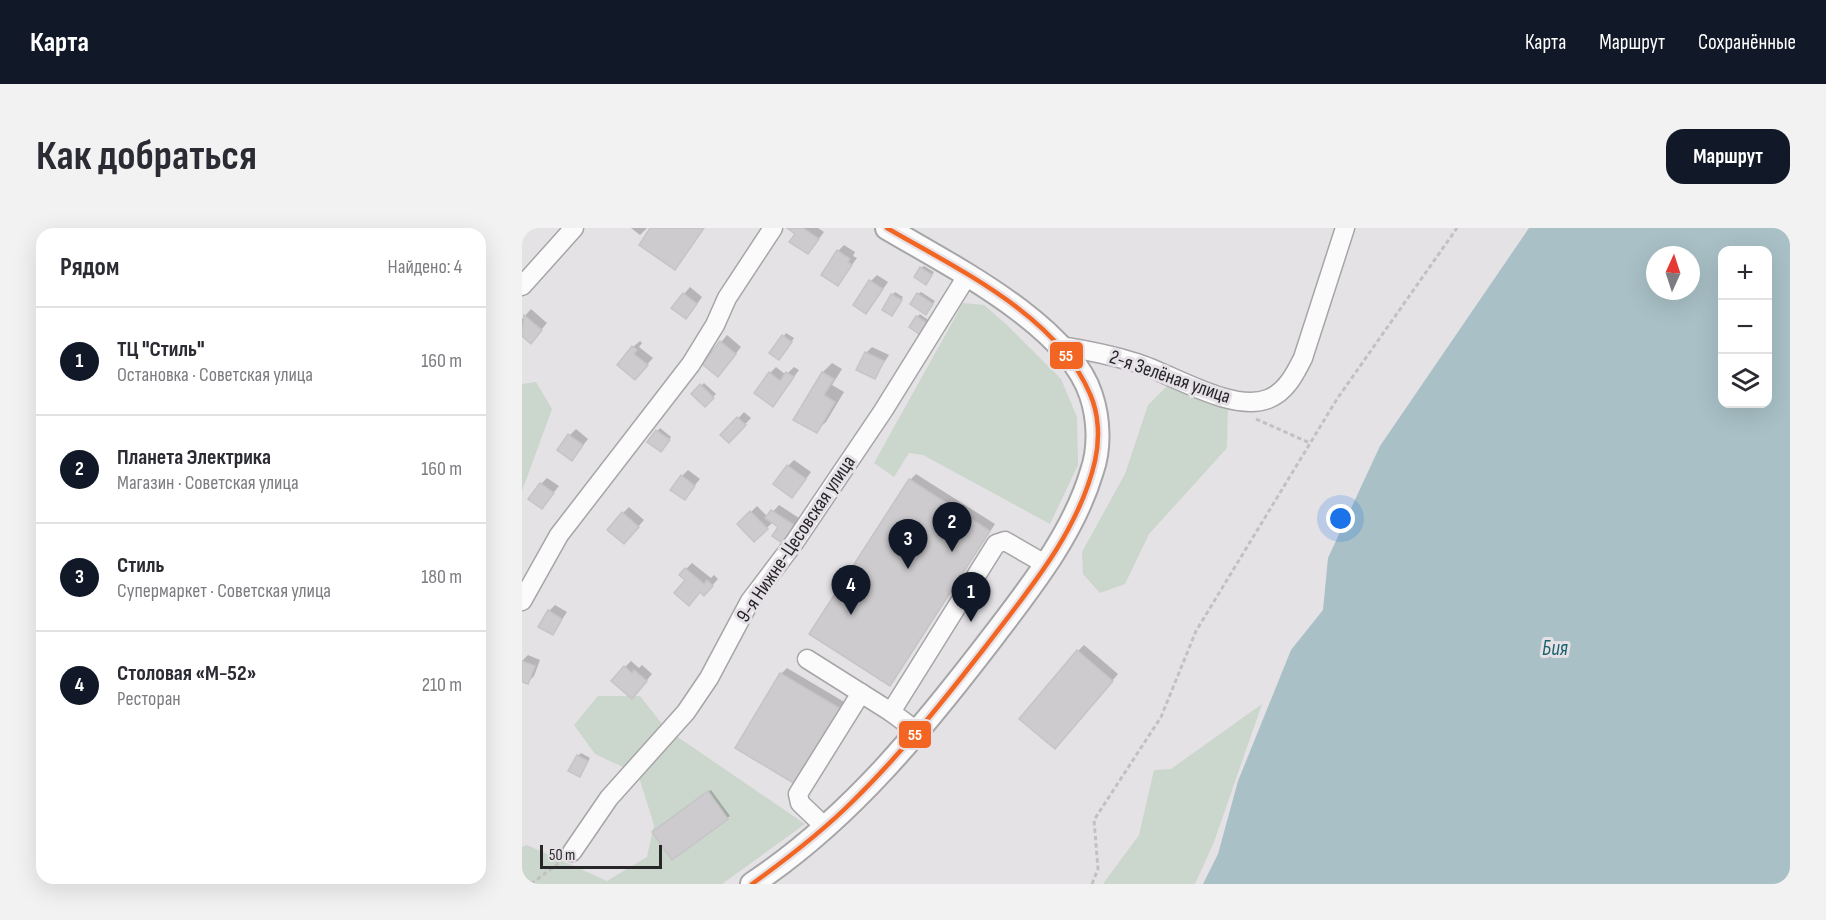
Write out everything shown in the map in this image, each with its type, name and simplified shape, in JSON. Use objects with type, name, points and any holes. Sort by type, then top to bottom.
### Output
[{"type":"main road","points":[[752,884],[825,827],[867,787],[918,732],[1064,536],[1093,470],[1097,443],[1096,414],[1090,393],[1079,371],[1060,346],[1032,321],[967,276],[887,228]]},
{"type":"street","points":[[522,286],[574,228]]},
{"type":"street","points":[[522,601],[559,535],[691,364],[715,325],[727,298],[773,228]]},
{"type":"street","name":"2-я Зелёная улица","points":[[1060,346],[1105,353],[1138,363],[1224,398],[1256,402],[1269,399],[1280,392],[1294,376],[1303,358],[1345,228]]},
{"type":"street","name":"9-я Нижне-Цесовская улица","points":[[572,852],[609,798],[686,712],[709,678],[750,601],[794,543],[864,439],[967,276]]},
{"type":"street","points":[[891,712],[996,544],[1005,541],[1045,564]]},
{"type":"street","points":[[807,659],[891,712],[918,732]]},
{"type":"street","points":[[825,827],[800,803],[798,794],[861,693]]},
{"type":"path","points":[[1092,884],[1098,869],[1094,820],[1161,717],[1196,631],[1337,399],[1457,228]]},
{"type":"path","points":[[1251,417],[1310,443]]},
{"type":"path","points":[[531,884],[572,852]]},
{"type":"shaded area","points":[[963,303],[984,305],[1061,379],[1077,417],[1078,465],[1050,524],[923,455],[909,453],[894,477],[874,463]]},
{"type":"shaded area","points":[[536,382],[552,409],[522,491],[522,384]]},
{"type":"shaded area","points":[[1167,386],[1202,387],[1228,405],[1227,448],[1149,534],[1125,584],[1100,593],[1083,574],[1082,552],[1125,474],[1148,405]]},
{"type":"shaded area","points":[[598,696],[640,696],[666,729],[805,824],[722,884],[522,884],[522,847],[527,845],[607,881],[647,857],[654,825],[638,774],[595,754],[574,725]]},
{"type":"shaded area","points":[[1262,704],[1214,842],[1195,884],[1103,884],[1139,835],[1154,770],[1171,769]]},
{"type":"water","name":"Бия","points":[[1529,228],[1790,228],[1790,884],[1203,884],[1218,854],[1238,781],[1291,650],[1323,610],[1328,558],[1380,446]]},
{"type":"building","points":[[650,228],[704,228],[675,270],[639,245]]},
{"type":"building","points":[[787,228],[803,228],[819,239],[808,254],[789,242],[795,234]]},
{"type":"building","points":[[837,250],[850,259],[848,262],[852,265],[838,286],[821,275]]},
{"type":"building","points":[[920,267],[932,275],[926,285],[914,277]]},
{"type":"building","points":[[869,280],[883,289],[866,314],[853,305]]},
{"type":"building","points":[[683,293],[697,304],[686,319],[671,308]]},
{"type":"building","points":[[917,293],[933,304],[926,315],[910,304]]},
{"type":"building","points":[[891,294],[902,300],[892,316],[882,310]]},
{"type":"building","points":[[524,315],[542,330],[531,344],[522,336]]},
{"type":"building","points":[[916,316],[930,325],[922,336],[909,327]]},
{"type":"building","points":[[782,335],[792,342],[779,360],[769,353]]},
{"type":"building","points":[[720,341],[736,354],[718,377],[702,364]]},
{"type":"building","points":[[632,346],[637,350],[634,354],[648,365],[635,380],[617,365]]},
{"type":"building","points":[[865,352],[884,361],[875,379],[856,370]]},
{"type":"building","points":[[769,372],[780,381],[786,372],[794,377],[773,407],[754,393]]},
{"type":"building","points":[[822,372],[834,379],[824,395],[835,402],[817,433],[793,420]]},
{"type":"building","points":[[700,384],[714,398],[705,407],[691,394]]},
{"type":"building","points":[[737,417],[746,425],[729,443],[720,435]]},
{"type":"building","points":[[656,430],[670,440],[661,452],[647,442]]},
{"type":"building","points":[[568,434],[583,445],[572,461],[557,450]]},
{"type":"building","points":[[787,465],[806,479],[792,498],[773,484]]},
{"type":"building","points":[[681,475],[695,486],[685,500],[670,490]]},
{"type":"building","points":[[909,479],[990,531],[890,686],[809,634]]},
{"type":"building","points":[[540,483],[554,493],[542,509],[528,499]]},
{"type":"building","points":[[771,510],[794,525],[782,543],[772,536],[778,527],[765,518]]},
{"type":"building","points":[[750,511],[768,529],[754,542],[737,524]]},
{"type":"building","points":[[622,512],[639,527],[624,544],[607,530]]},
{"type":"building","points":[[685,568],[704,584],[707,580],[713,586],[704,596],[700,592],[689,606],[674,593],[685,580],[679,575]]},
{"type":"building","points":[[548,610],[562,619],[553,635],[538,627]]},
{"type":"building","points":[[1077,650],[1113,681],[1055,749],[1019,719]]},
{"type":"building","points":[[522,661],[535,666],[528,684],[522,682]]},
{"type":"building","points":[[624,666],[632,673],[634,670],[647,681],[632,699],[611,681]]},
{"type":"building","points":[[780,673],[841,709],[795,784],[735,748]]},
{"type":"building","points":[[577,755],[588,761],[580,777],[568,771]]},
{"type":"building","points":[[708,791],[728,819],[672,860],[652,832]]},
{"type":"transit line","name":"55","points":[[752,884],[841,812],[889,764],[938,706],[1035,582],[1065,536],[1077,512],[1095,461],[1098,427],[1093,402],[1075,366],[1054,340],[1002,297],[887,228]]},
{"type":"place","name":"Планета Электрика","points":[[952,552]]},
{"type":"place","name":"Стиль","points":[[908,569]]},
{"type":"place","name":"Столовая «М-52»","points":[[851,615]]},
{"type":"place","name":"ТЦ \"Стиль\"","points":[[971,622]]}]
